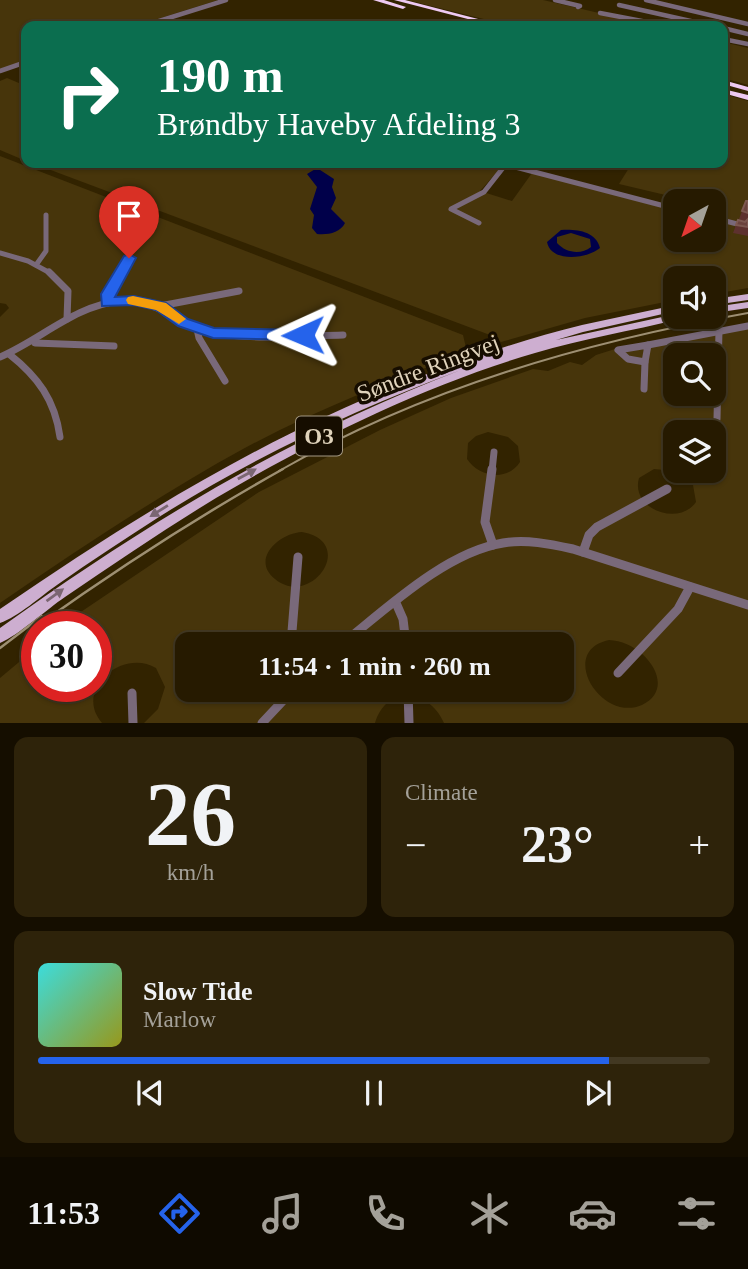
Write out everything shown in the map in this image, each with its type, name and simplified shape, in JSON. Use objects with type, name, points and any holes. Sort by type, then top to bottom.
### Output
[{"type":"highway","points":[[376,0],[460,21]]},
{"type":"highway","points":[[397,0],[482,21]]},
{"type":"highway","points":[[728,82],[748,87]]},
{"type":"highway","points":[[728,91],[748,97]]},
{"type":"main road","points":[[726,300],[748,297]]},
{"type":"main road","points":[[726,308],[748,305]]},
{"type":"main road","name":"Søndre Ringvej","points":[[0,617],[49,581],[185,495],[280,443],[358,405],[428,376],[524,342],[607,321],[663,310]]},
{"type":"main road","name":"Søndre Ringvej","points":[[0,635],[81,577],[186,508],[296,447],[371,411],[515,356],[604,331],[663,320]]},
{"type":"street","points":[[159,21],[226,0]]},
{"type":"street","points":[[555,0],[580,6],[578,7]]},
{"type":"street","points":[[646,0],[748,24]]},
{"type":"street","points":[[619,5],[691,21]]},
{"type":"street","points":[[600,13],[642,21]]},
{"type":"street","points":[[728,29],[748,34]]},
{"type":"street","points":[[728,40],[748,44]]},
{"type":"street","points":[[0,71],[21,64]]},
{"type":"street","points":[[479,223],[451,209],[484,192],[500,168]]},
{"type":"street","points":[[518,168],[663,206]]},
{"type":"street","points":[[36,265],[46,251],[46,215]]},
{"type":"street","points":[[726,221],[741,225]]},
{"type":"street","points":[[0,253],[18,256],[64,284],[68,292],[65,314],[67,319]]},
{"type":"street","points":[[107,303],[108,294],[129,258]]},
{"type":"street","points":[[160,306],[239,291]]},
{"type":"street","points":[[0,357],[34,343],[67,319],[107,303],[134,300],[160,306],[197,329],[227,335],[343,335]]},
{"type":"street","points":[[645,362],[628,359],[618,350],[748,326]]},
{"type":"street","points":[[197,329],[199,338],[225,381]]},
{"type":"street","points":[[717,419],[719,330]]},
{"type":"street","points":[[34,343],[114,346]]},
{"type":"street","points":[[644,389],[648,343]]},
{"type":"street","points":[[9,354],[38,380],[50,396],[58,414],[60,437]]},
{"type":"street","points":[[493,545],[485,522],[494,452]]},
{"type":"street","points":[[583,552],[589,535],[597,527],[667,489]]},
{"type":"street","points":[[358,632],[450,565],[493,545],[549,543],[748,605]]},
{"type":"street","points":[[292,632],[299,557]]},
{"type":"street","points":[[618,673],[678,609],[690,587]]},
{"type":"street","points":[[396,603],[403,619],[405,632]]},
{"type":"street","points":[[132,693],[133,723]]},
{"type":"street","points":[[262,723],[282,702]]},
{"type":"street","points":[[408,702],[409,723]]},
{"type":"shaded area","points":[[0,0],[218,0],[151,21],[21,21],[21,63],[0,69]]},
{"type":"shaded area","points":[[407,0],[543,0],[633,21],[492,21]]},
{"type":"shaded area","points":[[728,43],[748,48],[748,85],[728,79]]},
{"type":"shaded area","points":[[7,78],[21,84],[21,159],[0,150],[0,81]]},
{"type":"shaded area","points":[[728,95],[748,101],[748,288],[726,292],[726,266],[663,266],[663,302],[585,318],[501,342],[490,335],[45,168],[500,168],[480,191],[512,201],[532,173],[663,208],[660,228],[663,221],[663,252],[726,252],[726,189],[663,189],[663,194],[619,184],[629,168],[728,168]]},
{"type":"shaded area","points":[[0,156],[21,164],[21,168],[31,168],[463,335],[467,352],[325,409],[243,449],[150,504],[0,603],[0,317],[9,308],[0,303]]},
{"type":"shaded area","points":[[317,168],[334,179],[332,187],[336,198],[331,209],[345,223],[340,229],[329,234],[317,234],[312,228],[314,215],[310,209],[317,187],[307,174]]},
{"type":"shaded area","points":[[561,230],[573,230],[590,235],[600,248],[587,255],[570,257],[555,253],[547,242]],"holes":[[[571,233],[590,239],[591,247],[578,252],[569,251],[557,243],[557,237]]]},
{"type":"shaded area","points":[[748,324],[748,723],[444,723],[427,702],[574,702],[574,632],[175,632],[175,702],[389,702],[381,710],[375,723],[144,723],[158,709],[165,687],[156,668],[143,663],[130,663],[112,671],[112,611],[82,611],[259,492],[380,430],[451,398],[533,369],[548,371],[570,362],[582,365],[596,355]],"holes":[[[488,432],[508,437],[518,446],[520,462],[501,475],[479,470],[467,459],[468,443],[476,436]],[[302,532],[318,538],[326,548],[328,559],[314,580],[302,586],[289,586],[275,579],[268,571],[266,563],[271,548],[293,533]],[[609,640],[622,642],[645,656],[657,677],[653,697],[642,705],[627,708],[612,704],[600,695],[586,670],[586,657],[594,647]]]},
{"type":"shaded area","points":[[21,660],[21,702],[94,702],[95,710],[102,723],[0,723],[0,678]]},
{"type":"building","points":[[748,201],[748,213],[742,211]]},
{"type":"building","points":[[748,219],[748,227],[736,225],[738,220],[745,222]]},
{"type":"waterway","points":[[311,168],[315,169]]},
{"type":"tram line","points":[[279,471],[391,415],[507,372],[626,338],[748,313]]},
{"type":"tram line","points":[[58,611],[158,544],[283,469]]},
{"type":"tram line","points":[[0,648],[21,632]]},
{"type":"slow traffic","points":[[133,300],[160,306],[179,319]]},
{"type":"route","points":[[129,258],[108,294],[107,303],[122,300],[146,302],[160,306],[197,329],[213,333],[303,335]]}]
